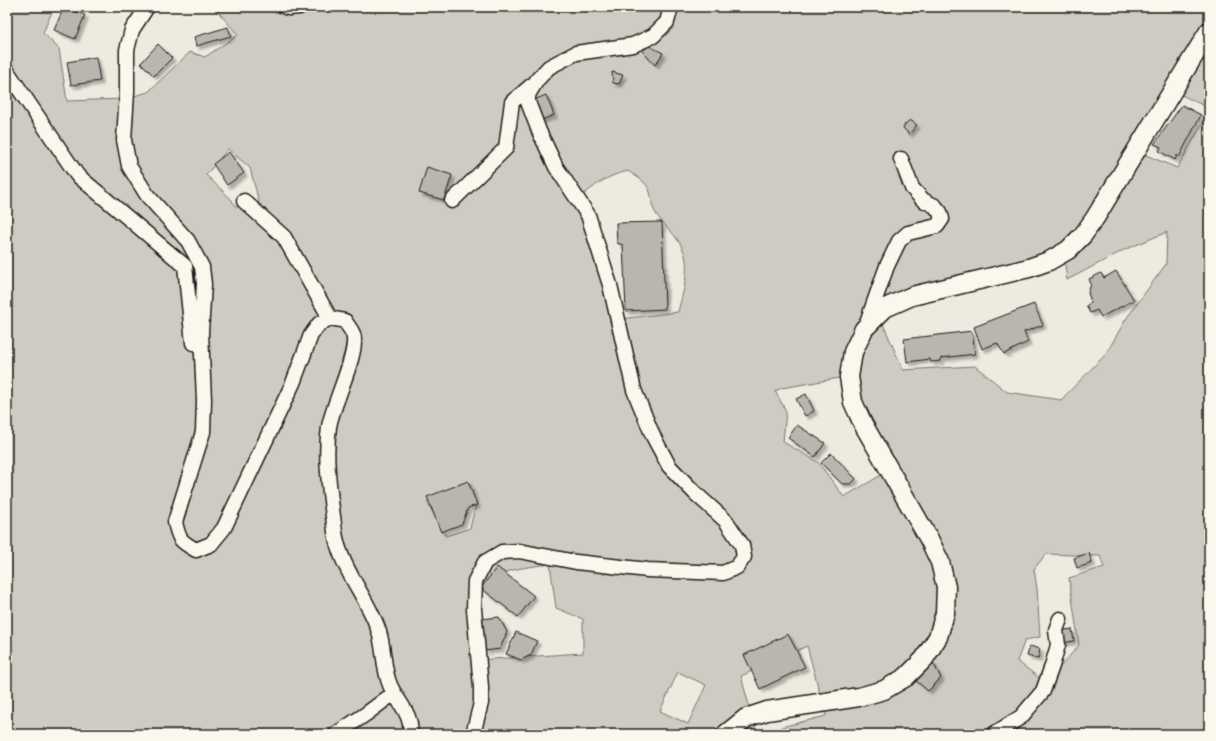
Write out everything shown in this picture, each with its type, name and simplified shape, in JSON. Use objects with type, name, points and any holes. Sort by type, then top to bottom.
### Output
[{"type":"main road","points":[[726,734],[746,718],[767,711],[859,697],[884,690],[906,677],[924,659],[938,637],[945,613],[946,587],[940,562],[929,539],[852,402],[849,377],[853,352],[864,329],[885,308],[912,296],[1029,268],[1049,261],[1068,250],[1083,235],[1096,218],[1209,31]]},
{"type":"street","points":[[147,7],[132,30],[127,50],[127,92],[124,140],[129,166],[147,195],[188,241],[202,267],[204,284],[201,332],[204,400],[202,432],[176,522],[178,537],[187,545],[196,550],[211,544],[224,528],[293,383],[311,335],[319,324],[330,318],[345,321],[353,335],[353,353],[329,425],[327,453],[336,535],[342,558],[348,572],[377,626],[381,640],[387,677],[394,693],[409,719],[411,727],[410,734]]},
{"type":"street","points":[[285,7],[299,7]]},
{"type":"street","points":[[452,201],[506,148],[512,102],[549,67],[576,53],[633,45],[653,36],[667,22],[671,7]]},
{"type":"street","points":[[7,71],[77,174],[185,266],[195,360],[202,364]]},
{"type":"street","points":[[473,734],[481,703],[474,609],[475,582],[485,562],[502,552],[519,551],[576,562],[648,570],[722,573],[737,567],[744,557],[742,544],[726,520],[695,493],[669,466],[653,436],[634,390],[610,285],[588,215],[556,167],[530,111],[528,95],[537,80]]},
{"type":"street","points":[[864,329],[887,266],[899,241],[908,233],[937,226],[942,219],[940,212],[935,206],[923,200],[912,188],[901,159]]},
{"type":"street","points":[[244,201],[284,237],[330,318]]},
{"type":"street","points":[[994,734],[1021,717],[1043,691],[1058,645],[1056,630],[1060,619]]},
{"type":"street","points":[[336,734],[394,693]]},
{"type":"shaded area","points":[[7,7],[54,7],[43,33],[59,49],[67,101],[124,99],[148,92],[190,52],[205,57],[238,35],[214,7],[1209,7],[1209,108],[1173,91],[1141,153],[1177,168],[1209,112],[1209,734],[783,734],[781,727],[826,716],[807,646],[741,676],[755,728],[749,734],[7,734]],"holes":[[[228,149],[250,168],[259,202],[236,207],[231,199],[206,175]],[[628,171],[649,188],[652,206],[656,214],[682,247],[685,256],[686,274],[678,312],[620,319],[578,199],[590,189],[613,176]],[[1167,232],[1166,264],[1126,319],[1106,354],[1061,400],[1007,392],[975,366],[903,370],[880,317],[941,295],[1064,258],[1067,280],[1124,250]],[[845,377],[847,409],[850,420],[883,474],[844,497],[818,462],[783,442],[786,411],[775,391],[782,388]],[[465,483],[476,504],[470,528],[446,536],[427,502]],[[1046,554],[1100,556],[1104,567],[1069,578],[1079,645],[1054,674],[1042,680],[1017,661],[1025,640],[1040,637],[1037,589],[1034,569]],[[550,564],[556,608],[583,619],[583,653],[477,660],[481,594],[487,585],[494,579],[502,574],[520,568]],[[678,672],[706,685],[688,724],[660,711]]]},
{"type":"building","points":[[64,7],[85,15],[75,39],[54,30]]},
{"type":"building","points":[[228,27],[231,36],[196,46],[194,37]]},
{"type":"building","points":[[158,44],[172,58],[154,76],[141,63]]},
{"type":"building","points":[[649,46],[663,53],[655,65],[642,51]]},
{"type":"building","points":[[96,57],[100,81],[71,85],[67,62]]},
{"type":"building","points":[[612,72],[623,75],[619,84],[613,83]]},
{"type":"building","points":[[546,95],[554,115],[536,122],[529,102]]},
{"type":"building","points":[[1182,105],[1201,115],[1179,157],[1177,155],[1175,160],[1159,151],[1161,147],[1154,144]]},
{"type":"building","points":[[910,120],[917,125],[909,134],[903,128]]},
{"type":"building","points":[[229,152],[244,173],[227,185],[213,164]]},
{"type":"building","points":[[427,167],[452,175],[444,200],[419,193]]},
{"type":"building","points":[[662,222],[665,309],[626,311],[623,245],[617,243],[616,223]]},
{"type":"building","points":[[1116,271],[1134,300],[1101,317],[1097,310],[1090,313],[1086,306],[1091,302],[1088,293],[1091,284],[1089,279],[1101,273],[1104,278]]},
{"type":"building","points":[[1034,304],[1043,325],[1024,332],[1028,342],[1004,354],[997,343],[982,349],[974,327]]},
{"type":"building","points":[[972,331],[975,354],[941,358],[941,361],[931,362],[930,359],[907,362],[904,339]]},
{"type":"building","points":[[806,394],[814,411],[805,416],[796,399]]},
{"type":"building","points":[[797,425],[825,443],[815,457],[788,438]]},
{"type":"building","points":[[831,453],[856,479],[851,484],[842,484],[821,463]]},
{"type":"building","points":[[468,481],[477,505],[468,508],[462,524],[441,532],[427,497]]},
{"type":"building","points":[[1089,553],[1092,563],[1077,568],[1074,558]]},
{"type":"building","points":[[497,567],[534,596],[518,617],[481,588]]},
{"type":"building","points":[[499,617],[507,632],[500,649],[485,651],[481,619]]},
{"type":"building","points":[[1072,629],[1074,641],[1062,643],[1060,631]]},
{"type":"building","points":[[516,632],[537,641],[531,655],[521,660],[506,654]]},
{"type":"building","points":[[788,634],[805,667],[760,689],[744,655]]},
{"type":"building","points":[[1030,646],[1040,649],[1038,659],[1027,656]]},
{"type":"building","points":[[932,661],[941,678],[928,691],[914,679]]}]
